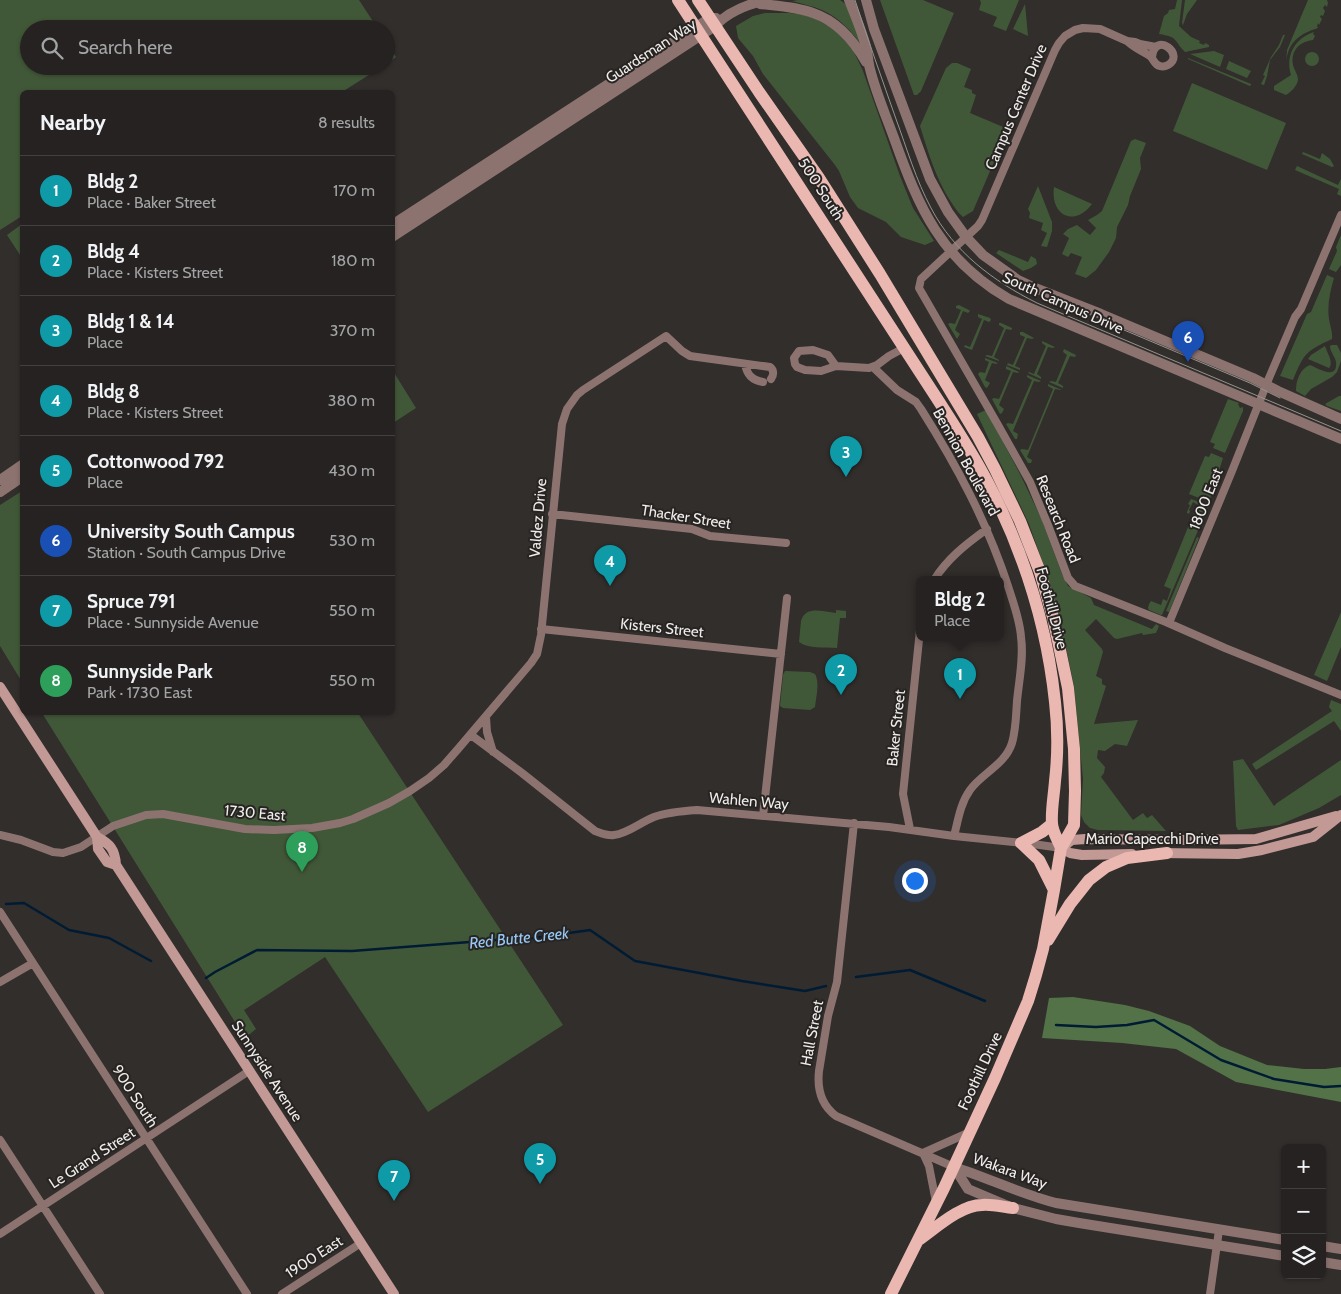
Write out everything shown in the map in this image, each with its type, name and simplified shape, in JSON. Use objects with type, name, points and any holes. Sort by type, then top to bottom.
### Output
[{"type":"main road","name":"500 South","points":[[678,0],[936,397]]},
{"type":"main road","name":"500 South","points":[[698,0],[716,21],[758,92],[819,178],[955,398]]},
{"type":"main road","points":[[904,348],[924,346]]},
{"type":"main road","name":"Foothill Drive","points":[[936,397],[987,481],[1004,517],[1032,590],[1050,664],[1058,732],[1052,824],[1061,848]]},
{"type":"main road","name":"Foothill Drive","points":[[891,1294],[954,1167],[1028,1001],[1043,949],[1061,848],[1074,825],[1074,749],[1065,672],[1057,632],[1040,572],[1020,521],[995,469],[955,398]]},
{"type":"main road","name":"Sunnyside Avenue","points":[[0,687],[97,837],[107,843],[115,855],[116,865],[394,1294]]},
{"type":"main road","name":"Mario Capecchi Drive","points":[[1340,815],[1314,837],[1238,854],[1082,855],[1070,853],[1061,848],[1072,840],[1086,839],[1256,839],[1340,815]]},
{"type":"main road","points":[[1052,824],[1042,832],[1020,843],[1039,860],[1054,890]]},
{"type":"main road","points":[[1043,949],[1070,904],[1089,880],[1106,867],[1127,858],[1166,853]]},
{"type":"main road","points":[[918,1240],[968,1207],[982,1205],[1013,1208]]},
{"type":"street","name":"Guardsman Way","points":[[395,223],[698,31],[754,3],[766,0]]},
{"type":"street","name":"South Campus Drive","points":[[849,0],[866,47],[870,69],[913,189],[932,225],[954,248],[959,261],[978,278],[1009,299],[1341,439]]},
{"type":"street","name":"South Campus Drive","points":[[866,0],[874,29],[930,178],[948,212],[966,237],[983,255],[1026,284],[1266,384],[1341,420]]},
{"type":"street","points":[[754,3],[805,11],[828,20],[858,48],[870,69]]},
{"type":"street","name":"Campus Center Drive","points":[[954,248],[978,226],[986,212],[1054,50],[1062,39],[1075,30],[1088,27],[1100,29],[1127,41],[1138,50],[1152,57],[1156,64],[1166,66],[1171,63],[1173,52],[1165,45],[1156,47],[1127,41]]},
{"type":"street","name":"Guardsman Way","points":[[395,235],[698,31]]},
{"type":"street","points":[[1152,57],[1152,52],[1156,47]]},
{"type":"street","points":[[1266,384],[1295,318],[1301,309],[1341,215]]},
{"type":"street","name":"Research Road","points":[[954,248],[921,280],[919,288],[1030,482],[1068,578],[1075,586],[1169,623],[1221,647],[1341,696]]},
{"type":"street","name":"Valdez Drive","points":[[410,792],[444,765],[471,735],[534,658],[538,649],[562,424],[567,408],[572,401],[583,390],[666,336],[682,352],[690,356],[770,366],[773,372],[767,381],[754,380],[746,369],[746,364]]},
{"type":"street","points":[[836,366],[828,355],[813,350],[799,351],[794,358],[795,364],[802,370],[821,371],[836,366],[872,367],[904,348]]},
{"type":"street","name":"Bennion Boulevard","points":[[872,367],[897,390],[916,402],[957,468],[987,529],[1004,572],[1022,638],[1015,729],[1011,744],[1002,760],[976,783],[966,796],[962,803],[954,836]]},
{"type":"street","name":"1800 East","points":[[1169,623],[1266,384]]},
{"type":"street","points":[[0,480],[20,466]]},
{"type":"street","points":[[0,492],[20,478]]},
{"type":"street","name":"Thacker Street","points":[[552,514],[692,529],[710,536],[786,543]]},
{"type":"street","points":[[937,576],[954,554],[987,529]]},
{"type":"street","points":[[763,816],[786,598]]},
{"type":"street","name":"Kisters Street","points":[[541,628],[781,654]]},
{"type":"street","name":"Baker Street","points":[[910,829],[903,794],[919,641]]},
{"type":"street","points":[[486,718],[492,752]]},
{"type":"street","name":"Wahlen Way","points":[[471,735],[595,831],[606,835],[619,834],[653,818],[680,811],[697,810],[854,823],[1061,848]]},
{"type":"street","name":"1730 East","points":[[0,836],[21,840],[58,853],[77,850],[117,825],[154,814],[256,830],[312,828],[365,814],[389,804],[410,792]]},
{"type":"street","name":"Hall Street","points":[[854,823],[837,982],[828,1016],[819,1071],[819,1093],[828,1109],[836,1116],[954,1167]]},
{"type":"street","name":"900 South","points":[[0,912],[247,1294]]},
{"type":"street","points":[[0,982],[33,963]]},
{"type":"street","name":"Le Grand Street","points":[[0,1234],[249,1071]]},
{"type":"street","points":[[936,1204],[929,1166],[923,1153],[970,1132]]},
{"type":"street","points":[[0,1140],[100,1294]]},
{"type":"street","name":"Wakara Way","points":[[954,1167],[968,1189],[1013,1208],[1056,1220],[1281,1255]]},
{"type":"street","name":"Wakara Way","points":[[954,1167],[1023,1194],[1056,1203],[1281,1239]]},
{"type":"street","points":[[1210,1294],[1219,1230]]},
{"type":"street","name":"1900 East","points":[[282,1294],[360,1242]]},
{"type":"street","points":[[1326,1247],[1341,1249]]},
{"type":"street","points":[[1326,1263],[1341,1265]]},
{"type":"green space","points":[[0,0],[359,0],[372,20],[20,20],[20,75],[369,75],[345,90],[20,90],[20,217],[0,230]]},
{"type":"green space","points":[[840,0],[847,5],[863,47],[840,21],[819,9],[792,1]]},
{"type":"green space","points":[[880,0],[923,0],[954,13],[921,91],[917,95],[914,95]]},
{"type":"green space","points":[[980,0],[1019,0],[1006,31],[993,26],[997,17],[979,10]]},
{"type":"green space","points":[[1177,0],[1182,0],[1179,26],[1191,37],[1200,41],[1199,43],[1204,45],[1205,43],[1209,47],[1185,52],[1173,38],[1159,34],[1164,16],[1169,10],[1175,9]]},
{"type":"green space","points":[[1185,0],[1197,0],[1187,14],[1183,25],[1182,23]]},
{"type":"green space","points":[[1308,0],[1327,0],[1327,7],[1325,5],[1323,8],[1325,11],[1323,16],[1321,15],[1320,17],[1322,19],[1319,25],[1318,23],[1318,28],[1300,36],[1292,44],[1286,63],[1287,50]]},
{"type":"green space","points":[[1025,4],[1028,36],[1013,29]]},
{"type":"green space","points":[[765,13],[805,15],[818,20],[832,28],[853,50],[863,71],[913,208],[934,241],[925,245],[901,237],[886,222],[858,208],[850,197],[835,165],[763,74],[753,56],[738,38],[736,26],[753,16]]},
{"type":"green space","points":[[1314,32],[1313,40],[1300,45],[1293,55],[1293,65],[1298,80],[1295,87],[1286,95],[1274,90],[1274,86],[1291,75],[1289,61],[1297,43]]},
{"type":"green space","points":[[1283,35],[1285,35],[1280,47],[1270,60],[1264,85],[1261,84],[1271,57]]},
{"type":"green space","points":[[1214,51],[1224,55],[1220,67],[1190,54]]},
{"type":"green space","points":[[1312,52],[1317,54],[1319,59],[1317,64],[1312,66],[1307,64],[1305,59],[1307,54]]},
{"type":"green space","points":[[1188,58],[1251,84],[1251,85],[1250,86]]},
{"type":"green space","points":[[1229,61],[1251,71],[1247,78],[1226,69]]},
{"type":"green space","points":[[952,63],[957,63],[971,69],[964,87],[972,90],[972,93],[976,95],[970,113],[1008,129],[973,211],[963,217],[941,184],[920,126],[946,68]]},
{"type":"green space","points":[[1192,83],[1286,123],[1267,170],[1173,131]]},
{"type":"green space","points":[[1135,139],[1146,143],[1140,158],[1141,169],[1128,205],[1117,227],[1116,238],[1096,270],[1086,278],[1075,274],[1082,257],[1071,253],[1068,257],[1062,254],[1069,238],[1063,234],[1068,229],[1077,225],[1090,235],[1096,228],[1088,220],[1102,211],[1131,141]]},
{"type":"green space","points":[[1303,152],[1320,159],[1322,153],[1330,159],[1334,166],[1332,167],[1302,154]]},
{"type":"green space","points":[[1297,166],[1338,185],[1341,179],[1341,196],[1337,194],[1339,189],[1295,170]]},
{"type":"green space","points":[[1038,186],[1052,222],[1052,231],[1047,247],[1041,246],[1047,233],[1041,230],[1043,223],[1029,218],[1030,213],[1028,209]]},
{"type":"green space","points":[[1054,187],[1092,204],[1078,215],[1071,217],[1065,215],[1056,205]]},
{"type":"green space","points":[[20,225],[20,255],[7,235]]},
{"type":"green space","points":[[1341,235],[1341,265],[1336,272],[1329,269],[1337,251],[1336,247]]},
{"type":"green space","points":[[999,250],[1028,262],[1031,256],[1036,259],[1037,264],[1023,271],[996,253]]},
{"type":"green space","points":[[1327,275],[1334,278],[1328,309],[1332,339],[1311,350],[1303,358],[1293,380],[1280,376],[1307,314],[1311,312]]},
{"type":"green space","points":[[959,305],[970,311],[968,313],[963,311],[955,330],[960,334],[957,339],[948,324],[955,324],[961,310],[956,308]]},
{"type":"green space","points":[[978,314],[991,320],[989,322],[984,320],[972,350],[964,347],[965,345],[970,347],[982,319],[978,317]]},
{"type":"green space","points":[[1001,323],[1012,329],[1006,329],[994,357],[999,361],[985,356],[992,356],[1004,328],[999,325]]},
{"type":"green space","points":[[1020,332],[1034,338],[1027,338],[1015,366],[1020,368],[1020,370],[1007,365],[1008,363],[1013,365],[1025,337],[1020,335]]},
{"type":"green space","points":[[1042,341],[1055,347],[1048,347],[1037,374],[1041,379],[1028,373],[1034,374],[1046,346]]},
{"type":"green space","points":[[1332,345],[1337,345],[1341,353],[1341,361],[1337,372],[1311,389],[1305,396],[1296,391],[1299,375],[1310,365],[1326,372],[1334,371],[1336,362],[1330,348]]},
{"type":"green space","points":[[1325,346],[1330,360],[1329,368],[1308,359]]},
{"type":"green space","points":[[1064,349],[1076,355],[1075,357],[1070,356],[1058,383],[1063,388],[1049,382],[1056,382],[1067,355],[1063,352]]},
{"type":"green space","points":[[985,358],[998,363],[992,363],[985,380],[990,383],[987,388],[978,374],[980,372],[985,373],[989,362]]},
{"type":"green space","points":[[1006,366],[1019,372],[1013,372],[999,405],[1004,409],[1000,414],[992,399],[999,399],[1011,371],[1006,369]]},
{"type":"green space","points":[[395,374],[416,408],[395,422]]},
{"type":"green space","points":[[1027,375],[1041,381],[1034,381],[1013,431],[1018,434],[1017,439],[1015,439],[1006,424],[1013,424],[1032,380]]},
{"type":"green space","points":[[1048,384],[1062,390],[1055,389],[1027,457],[1032,460],[1031,463],[1028,463],[1020,450],[1028,450],[1053,389]]},
{"type":"green space","points":[[1341,396],[1341,411],[1325,404]]},
{"type":"green space","points":[[1228,399],[1239,403],[1240,408],[1243,407],[1243,411],[1225,453],[1213,448],[1215,444],[1210,442]]},
{"type":"green space","points":[[986,410],[1042,520],[1068,586],[1091,598],[1094,605],[1152,629],[1156,624],[1159,626],[1156,633],[1143,635],[1142,633],[1117,639],[1096,619],[1085,630],[1103,652],[1096,676],[1102,679],[1102,684],[1106,686],[1094,724],[1138,720],[1127,746],[1115,744],[1105,751],[1098,750],[1097,758],[1105,767],[1101,777],[1133,820],[1143,813],[1147,818],[1152,815],[1166,831],[1098,830],[1090,828],[1084,822],[1081,815],[1083,779],[1074,686],[1060,619],[1029,524],[977,414]]},
{"type":"green space","points":[[1211,453],[1223,458],[1209,502],[1189,494],[1205,456],[1209,457]]},
{"type":"green space","points":[[20,492],[20,679],[0,646],[0,505]]},
{"type":"green space","points":[[1191,499],[1208,507],[1161,615],[1149,610],[1149,604],[1151,601],[1161,605],[1163,599],[1167,601],[1171,589],[1164,586],[1193,515],[1194,513],[1197,514],[1200,506],[1193,502],[1189,514],[1187,513],[1190,505],[1188,504]]},
{"type":"green space","points":[[1197,537],[1199,538],[1169,612],[1166,611]]},
{"type":"green space","points":[[836,610],[846,611],[846,618],[840,618],[837,648],[812,647],[799,642],[803,616],[811,611],[836,613]]},
{"type":"green space","points":[[1341,612],[1341,647],[1327,681],[1314,675]]},
{"type":"green space","points":[[785,671],[815,674],[817,686],[815,707],[810,710],[783,708],[780,706]]},
{"type":"green space","points":[[1331,700],[1341,704],[1341,731],[1334,721],[1256,770],[1252,764],[1332,711],[1329,707]]},
{"type":"green space","points":[[43,715],[359,715],[563,1025],[428,1112],[325,957],[244,1010],[256,1029],[245,1038]]},
{"type":"green space","points":[[1243,759],[1274,806],[1341,760],[1341,795],[1319,808],[1279,825],[1238,830],[1236,826],[1233,761]]},
{"type":"green space","points":[[1073,997],[1125,1005],[1149,1011],[1190,1026],[1220,1046],[1267,1065],[1304,1069],[1341,1067],[1341,1102],[1236,1082],[1176,1049],[1122,1043],[1042,1038],[1049,998]]},
{"type":"waterway","name":"Red Butte Creek","points":[[6,904],[24,903],[69,930],[109,938],[151,961]]},
{"type":"waterway","name":"Red Butte Creek","points":[[206,978],[257,950],[352,951],[534,938],[590,930],[635,961],[805,991],[826,986]]},
{"type":"waterway","name":"Red Butte Creek","points":[[856,977],[910,970],[985,1001]]},
{"type":"waterway","name":"Red Butte Creek","points":[[1056,1025],[1096,1027],[1127,1025],[1154,1020],[1221,1060],[1274,1079],[1324,1087],[1341,1086]]},
{"type":"tram line","points":[[855,0],[916,175],[931,208],[951,238],[976,264],[1005,285],[1037,303],[1341,431]]},
{"type":"tram line","points":[[1100,322],[1124,330],[1250,383],[1280,398]]},
{"type":"place","name":"University South Campus","points":[[1188,362]]},
{"type":"place","name":"Bldg 1 & 14","points":[[846,477]]},
{"type":"place","name":"Bldg 8","points":[[610,586]]},
{"type":"place","name":"Bldg 4","points":[[841,695]]},
{"type":"place","name":"Bldg 2","points":[[960,699]]},
{"type":"place","name":"Sunnyside Park","points":[[302,872]]},
{"type":"place","name":"Cottonwood 792","points":[[540,1184]]},
{"type":"place","name":"Spruce 791","points":[[394,1201]]}]
